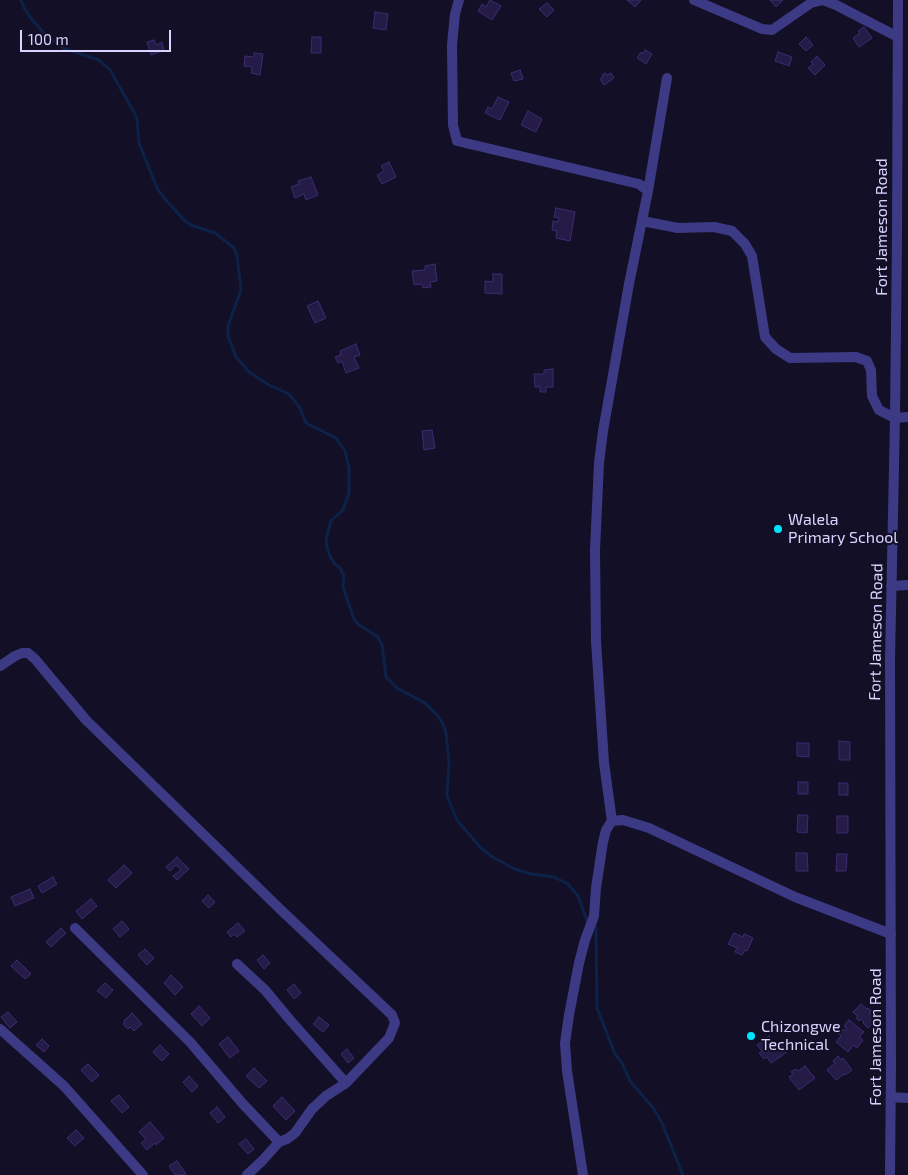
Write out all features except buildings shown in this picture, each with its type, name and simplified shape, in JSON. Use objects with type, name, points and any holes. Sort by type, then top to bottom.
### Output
[{"type":"street","points":[[459,0],[455,14],[452,45],[453,125],[457,141],[638,184],[648,191]]},
{"type":"street","points":[[694,0],[762,29],[772,30],[811,3],[823,0],[898,38]]},
{"type":"street","name":"Fort Jameson Road","points":[[890,1175],[890,659],[895,418],[898,0]]},
{"type":"street","points":[[583,1175],[567,1071],[565,1043],[579,963],[594,916],[603,842],[606,830],[612,821],[604,763],[596,641],[595,550],[599,472],[603,431],[667,78]]},
{"type":"street","points":[[642,221],[678,228],[714,227],[732,231],[745,244],[752,256],[764,337],[776,350],[790,358],[856,357],[866,362],[871,370],[872,396],[879,410],[895,418],[908,417]]},
{"type":"street","points":[[891,586],[908,585]]},
{"type":"street","points":[[0,666],[22,652],[28,653],[36,659],[86,720],[392,1016],[395,1023],[389,1038],[346,1082],[312,1109],[295,1132],[287,1139],[279,1142],[247,1175]]},
{"type":"street","points":[[612,821],[623,820],[649,828],[795,897],[891,934]]},
{"type":"street","points":[[75,928],[190,1042],[243,1104],[279,1142]]},
{"type":"street","points":[[237,964],[265,990],[346,1082]]},
{"type":"street","points":[[0,1029],[64,1086],[143,1175]]},
{"type":"street","points":[[891,1097],[908,1098]]},
{"type":"waterway","points":[[21,0],[33,21],[48,37],[65,49],[99,60],[110,70],[137,119],[139,143],[157,188],[185,221],[215,233],[234,248],[237,256],[241,290],[228,326],[228,336],[236,357],[249,372],[269,385],[289,394],[300,408],[306,423],[336,438],[345,451],[349,468],[349,493],[343,510],[331,521],[326,540],[327,548],[334,563],[340,568],[344,576],[343,587],[354,619],[359,625],[378,637],[382,645],[386,677],[397,688],[425,703],[438,716],[444,726],[449,762],[447,796],[457,820],[480,847],[494,858],[515,869],[531,874],[554,877],[568,884],[578,896],[587,921]]},
{"type":"waterway","points":[[596,927],[597,1008],[615,1054],[622,1063],[630,1081],[654,1109],[662,1123],[683,1175]]},
{"type":"place","name":"Walela Primary School","points":[[778,529]]},
{"type":"place","name":"Chizongwe Technical","points":[[751,1036]]}]
